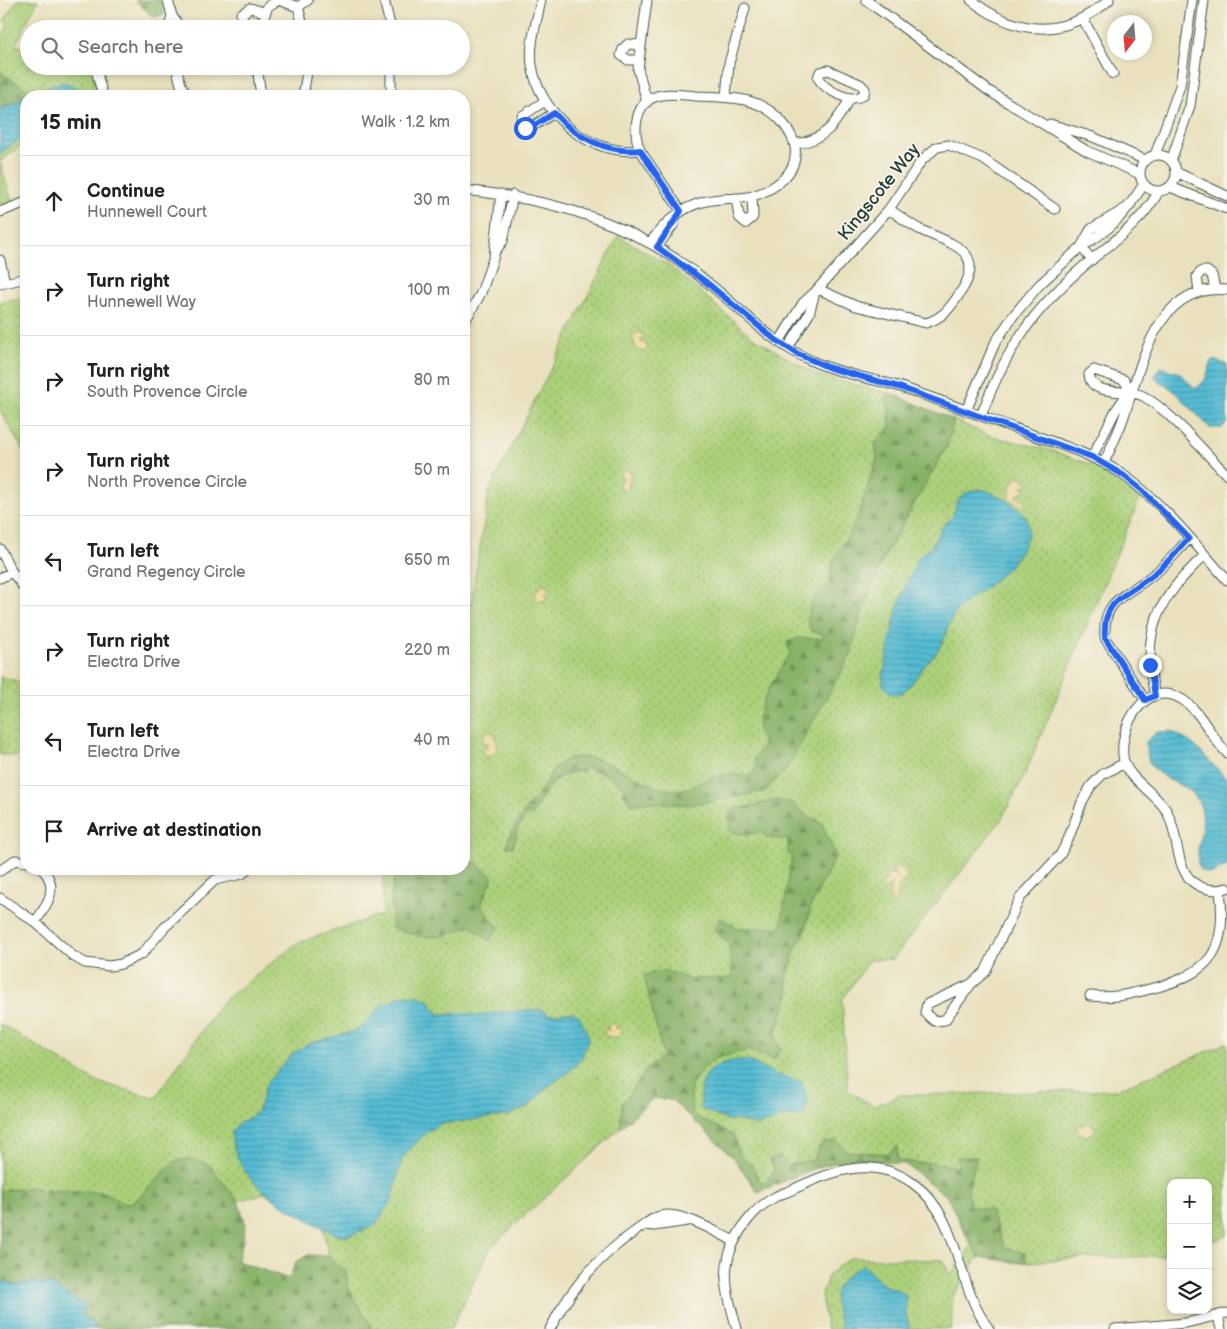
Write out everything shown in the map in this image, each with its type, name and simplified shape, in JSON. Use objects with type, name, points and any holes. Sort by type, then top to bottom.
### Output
[{"type":"street","points":[[168,0],[175,20]]},
{"type":"street","points":[[262,20],[268,6],[279,0],[298,7]]},
{"type":"street","points":[[298,7],[308,0]]},
{"type":"street","points":[[384,0],[389,20]]},
{"type":"street","points":[[542,0],[533,34],[531,58],[534,75],[545,101],[568,127],[586,138],[621,151],[640,150]]},
{"type":"street","points":[[647,0],[638,60],[639,81],[647,102]]},
{"type":"street","points":[[971,0],[994,17],[1022,27],[1053,27],[1084,19],[1109,0]]},
{"type":"street","points":[[1155,155],[1178,93],[1186,54],[1192,0]]},
{"type":"street","points":[[1171,161],[1190,106],[1204,0]]},
{"type":"street","points":[[869,1],[950,64],[989,91],[1087,151],[1140,174]]},
{"type":"street","points":[[298,7],[302,20]]},
{"type":"street","points":[[243,20],[241,14],[250,8],[264,12]]},
{"type":"street","points":[[726,97],[729,62],[745,8]]},
{"type":"street","points":[[171,20],[172,16]]},
{"type":"street","points":[[1084,19],[1113,74]]},
{"type":"street","points":[[638,60],[628,60],[621,55],[622,49],[628,44],[641,44]]},
{"type":"street","points":[[1186,54],[1197,55]]},
{"type":"street","points":[[828,70],[865,89],[864,94],[859,99],[850,99],[822,84],[818,78],[820,72],[828,70]]},
{"type":"street","points":[[97,75],[101,90]]},
{"type":"street","points":[[178,75],[184,90]]},
{"type":"street","points":[[184,75],[186,90]]},
{"type":"street","points":[[258,75],[260,90]]},
{"type":"street","points":[[304,90],[306,75]]},
{"type":"street","points":[[391,90],[392,75]]},
{"type":"street","points":[[654,245],[663,226],[678,214],[703,201],[752,196],[786,178],[794,161],[795,144],[786,127],[771,111],[752,101],[726,97],[662,96],[647,102],[636,124],[636,140],[678,214]]},
{"type":"street","points":[[795,144],[808,143],[824,135],[836,122],[850,99]]},
{"type":"street","points":[[545,101],[522,116],[521,124],[530,128],[554,113]]},
{"type":"street","points":[[1038,120],[1093,137],[1145,160]]},
{"type":"street","name":"Kingscote Way","points":[[779,342],[803,303],[817,291],[889,210],[928,153],[936,147],[949,145],[966,151],[990,164],[1054,209]]},
{"type":"street","points":[[981,416],[1008,352],[1025,326],[1051,297],[1124,234],[1142,216],[1159,191],[1170,186],[1174,180],[1176,172],[1171,161],[1164,156],[1155,155],[1145,160],[1140,174],[1144,184],[1151,190],[1159,191]]},
{"type":"street","points":[[1176,172],[1227,196]]},
{"type":"street","points":[[966,411],[995,343],[1013,316],[1039,285],[1081,246],[1114,225],[1130,206],[1144,184]]},
{"type":"street","points":[[1170,186],[1227,210]]},
{"type":"street","points":[[470,191],[513,195],[576,210],[612,224],[654,245],[706,282],[788,348],[830,368],[899,387],[1104,463],[1123,475],[1158,505],[1227,580]]},
{"type":"street","points":[[470,313],[481,293],[496,250],[501,194]]},
{"type":"street","points":[[496,250],[503,241],[513,195]]},
{"type":"street","points":[[736,198],[739,218],[746,223],[753,218],[752,196]]},
{"type":"street","points":[[0,212],[20,204]]},
{"type":"street","points":[[1130,206],[1142,216]]},
{"type":"street","points":[[817,291],[856,306],[926,323],[936,320],[949,309],[966,283],[971,266],[968,256],[954,244],[919,228],[889,210]]},
{"type":"street","points":[[1081,246],[1092,260]]},
{"type":"street","points":[[0,260],[2,284],[20,280]]},
{"type":"street","points":[[1199,292],[1197,276],[1202,271],[1212,275],[1215,289]]},
{"type":"street","points":[[1104,463],[1125,414],[1130,391],[1161,320],[1180,301],[1199,292],[1215,289],[1227,290]]},
{"type":"street","name":"Kingscote Way","points":[[788,348],[808,314],[817,291]]},
{"type":"street","points":[[1092,457],[1116,410],[1130,391]]},
{"type":"street","points":[[1130,391],[1151,400],[1227,475]]},
{"type":"street","points":[[1145,700],[1105,638],[1104,626],[1107,614],[1112,603],[1124,593],[1151,577],[1189,538]]},
{"type":"street","points":[[0,549],[12,572],[20,582]]},
{"type":"street","points":[[1155,696],[1150,665],[1152,628],[1159,610],[1179,579],[1205,555]]},
{"type":"street","points":[[0,578],[12,572]]},
{"type":"street","points":[[1090,996],[1123,997],[1182,980],[1201,969],[1215,953],[1223,935],[1225,914],[1224,889],[1204,888],[1187,877],[1183,868],[1175,829],[1167,811],[1124,763],[1123,745],[1127,727],[1136,710],[1145,700],[1155,696],[1168,695],[1184,700],[1227,752]]},
{"type":"street","points":[[971,984],[926,1004],[925,1013],[934,1021],[945,1020],[971,984],[985,972],[1020,898],[1060,855],[1068,840],[1082,802],[1091,786],[1103,774],[1124,763]]},
{"type":"street","points":[[0,871],[15,860],[20,861]]},
{"type":"street","points":[[35,922],[46,906],[51,892],[50,881],[46,875]]},
{"type":"street","points":[[0,898],[35,922],[61,948],[85,963],[100,966],[121,964],[142,954],[170,922],[215,880],[217,875]]},
{"type":"street","points":[[215,880],[238,875]]},
{"type":"street","points":[[737,1329],[728,1298],[726,1275],[729,1254],[734,1241],[744,1225],[760,1208],[775,1197],[842,1169],[865,1167],[899,1175],[927,1194],[938,1208],[946,1223],[971,1298],[989,1329]]},
{"type":"street","points":[[550,1329],[568,1298],[594,1265],[644,1225],[654,1226],[688,1221],[734,1241]]},
{"type":"street","points":[[1114,1329],[1186,1323],[1223,1315],[1222,1329]]},
{"type":"green space","points":[[17,0],[38,0],[28,20],[20,20],[20,36],[15,46],[20,46],[20,75],[93,75],[97,90],[27,90],[0,73],[0,41],[8,25],[4,21]]},
{"type":"green space","points":[[135,0],[161,0],[164,15],[153,17]]},
{"type":"green space","points":[[0,72],[28,90],[20,90],[20,100],[0,109]]},
{"type":"green space","points":[[20,101],[20,146],[0,162],[0,109]]},
{"type":"green space","points":[[0,163],[13,204],[0,208]]},
{"type":"green space","points":[[618,236],[673,268],[751,336],[816,375],[892,394],[988,435],[1053,451],[1100,468],[1140,498],[1025,774],[1001,820],[893,959],[869,960],[842,1000],[848,1091],[874,1106],[901,1095],[1116,1090],[1227,1043],[1227,1236],[1212,1242],[1212,1179],[1167,1179],[1167,1256],[1079,1258],[1018,1263],[979,1257],[953,1296],[951,1329],[827,1329],[821,1296],[829,1274],[849,1258],[943,1260],[950,1275],[971,1246],[947,1196],[905,1164],[854,1158],[815,1168],[758,1192],[734,1158],[672,1100],[653,1098],[491,1247],[451,1329],[370,1329],[370,1324],[349,1290],[346,1271],[329,1256],[323,1227],[264,1193],[238,1201],[205,1163],[175,1161],[136,1200],[125,1205],[104,1192],[44,1190],[34,1187],[0,1191],[0,1024],[95,1081],[155,1098],[221,1003],[297,943],[383,914],[383,875],[470,875],[470,607],[489,491]]},
{"type":"green space","points":[[20,297],[20,445],[0,410],[0,302]]},
{"type":"green space","points":[[892,394],[954,420],[947,446],[881,563],[862,612],[850,656],[785,771],[765,791],[691,805],[646,802],[632,805],[623,793],[626,790],[608,775],[585,767],[583,771],[564,775],[551,785],[532,816],[528,813],[518,828],[513,847],[506,847],[521,816],[544,786],[554,768],[570,759],[584,757],[599,760],[657,787],[670,790],[690,787],[721,775],[752,775],[757,765],[754,759],[764,743],[759,733],[760,710],[771,685],[790,653],[787,642],[800,638],[823,639],[823,634],[811,631],[807,618],[813,598],[830,581],[832,564],[856,521],[877,458],[875,443],[890,428],[889,406],[885,398]]},
{"type":"green space","points":[[0,677],[20,682],[20,757],[0,755]]},
{"type":"green space","points":[[777,800],[793,803],[805,814],[821,822],[836,855],[811,906],[804,935],[796,947],[787,980],[789,995],[775,1036],[781,1050],[773,1060],[747,1050],[716,1058],[702,1069],[691,1085],[691,1108],[695,1116],[734,1136],[740,1156],[753,1166],[759,1181],[766,1183],[774,1171],[770,1159],[781,1156],[789,1165],[813,1160],[822,1143],[837,1140],[846,1151],[888,1154],[897,1146],[898,1160],[917,1163],[933,1162],[959,1168],[957,1157],[977,1157],[968,1190],[970,1206],[990,1210],[1005,1248],[1025,1253],[1026,1262],[979,1257],[947,1196],[905,1164],[854,1158],[815,1168],[758,1192],[734,1158],[672,1100],[653,1098],[620,1128],[622,1104],[646,1070],[663,1056],[644,975],[665,970],[689,980],[732,978],[729,945],[714,929],[721,918],[738,928],[781,927],[792,854],[788,854],[788,840],[767,838],[761,832],[746,835],[730,832],[729,822],[731,810]]},
{"type":"green space","points":[[470,861],[477,863],[493,877],[481,905],[495,924],[500,927],[489,941],[470,925],[458,931],[431,937],[392,928],[391,897],[395,875],[470,875]]},
{"type":"green space","points":[[191,1159],[209,1164],[238,1201],[245,1222],[243,1241],[237,1261],[289,1279],[296,1262],[308,1255],[329,1256],[346,1271],[349,1290],[370,1324],[370,1329],[98,1329],[82,1314],[85,1304],[71,1298],[52,1285],[40,1282],[17,1285],[0,1280],[0,1191],[34,1187],[44,1190],[104,1192],[126,1205],[136,1200],[175,1161]]},
{"type":"sand","points":[[639,332],[644,337],[640,342],[644,341],[648,349],[645,352],[636,350],[632,335]]},
{"type":"sand","points":[[625,469],[631,472],[628,489],[622,490],[618,483],[623,480],[620,472]]},
{"type":"sand","points":[[1018,476],[1029,482],[1027,486],[1021,486],[1026,489],[1016,496],[1026,501],[1024,508],[1009,498],[1011,486]]},
{"type":"sand","points":[[544,585],[550,588],[546,593],[547,599],[540,602],[534,599],[534,597],[538,589]]},
{"type":"sand","points":[[490,731],[494,733],[497,742],[496,752],[489,757],[482,752],[489,743],[486,744],[482,740],[485,733]]},
{"type":"sand","points":[[898,866],[909,876],[897,889],[898,899],[894,902],[889,896],[891,885],[883,890],[881,883],[887,881],[885,879],[886,875],[895,874],[893,869]]},
{"type":"sand","points":[[614,1023],[617,1024],[616,1029],[622,1026],[619,1037],[606,1036],[604,1031],[607,1029],[609,1031],[608,1026]]},
{"type":"sand","points":[[1088,1123],[1093,1125],[1095,1129],[1093,1134],[1085,1136],[1077,1131],[1077,1124],[1082,1126]]},
{"type":"water","points":[[62,82],[75,86],[77,90],[43,90]]},
{"type":"water","points":[[20,101],[20,139],[0,154],[0,109]]},
{"type":"water","points":[[1212,360],[1227,364],[1227,423],[1222,428],[1210,428],[1173,390],[1154,378],[1160,367],[1180,373],[1195,389],[1205,380]]},
{"type":"water","points":[[981,489],[1002,498],[1022,512],[1028,524],[1028,532],[1023,548],[1006,570],[956,612],[938,650],[904,691],[894,694],[888,691],[883,684],[883,676],[897,608],[918,558],[932,546],[942,527],[953,516],[957,502],[965,493]]},
{"type":"water","points":[[1172,731],[1194,745],[1227,779],[1227,866],[1210,874],[1200,870],[1198,862],[1203,817],[1197,799],[1192,793],[1159,773],[1153,768],[1148,759],[1146,742],[1157,732]]},
{"type":"water","points":[[404,995],[419,996],[430,1001],[433,1009],[442,1015],[464,1013],[478,1016],[497,1012],[530,1010],[542,1010],[549,1015],[573,1012],[580,1017],[589,1037],[582,1058],[568,1073],[550,1085],[527,1107],[510,1115],[440,1124],[427,1132],[402,1158],[392,1200],[375,1225],[348,1236],[337,1235],[286,1207],[256,1184],[244,1169],[235,1152],[231,1133],[238,1124],[253,1116],[259,1108],[266,1084],[292,1054],[308,1044],[354,1031],[365,1024],[382,1005]]},
{"type":"water","points":[[735,1060],[749,1061],[776,1074],[801,1082],[807,1100],[805,1113],[802,1117],[788,1116],[756,1126],[742,1121],[727,1120],[701,1109],[703,1082],[706,1076],[716,1066]]},
{"type":"water","points":[[863,1265],[883,1285],[900,1291],[906,1296],[906,1314],[910,1329],[841,1329],[835,1305],[837,1289],[843,1279]]},
{"type":"water","points":[[0,1280],[17,1285],[40,1282],[52,1285],[71,1298],[85,1304],[82,1315],[98,1329],[0,1329]]},
{"type":"route","points":[[525,128],[530,128],[554,113],[568,127],[586,138],[621,151],[640,150],[681,211],[657,247],[688,267],[773,338],[798,354],[830,368],[899,387],[1092,457],[1123,475],[1142,490],[1189,538],[1151,577],[1124,593],[1112,603],[1107,614],[1104,626],[1105,638],[1145,700],[1155,696],[1150,665]]}]
